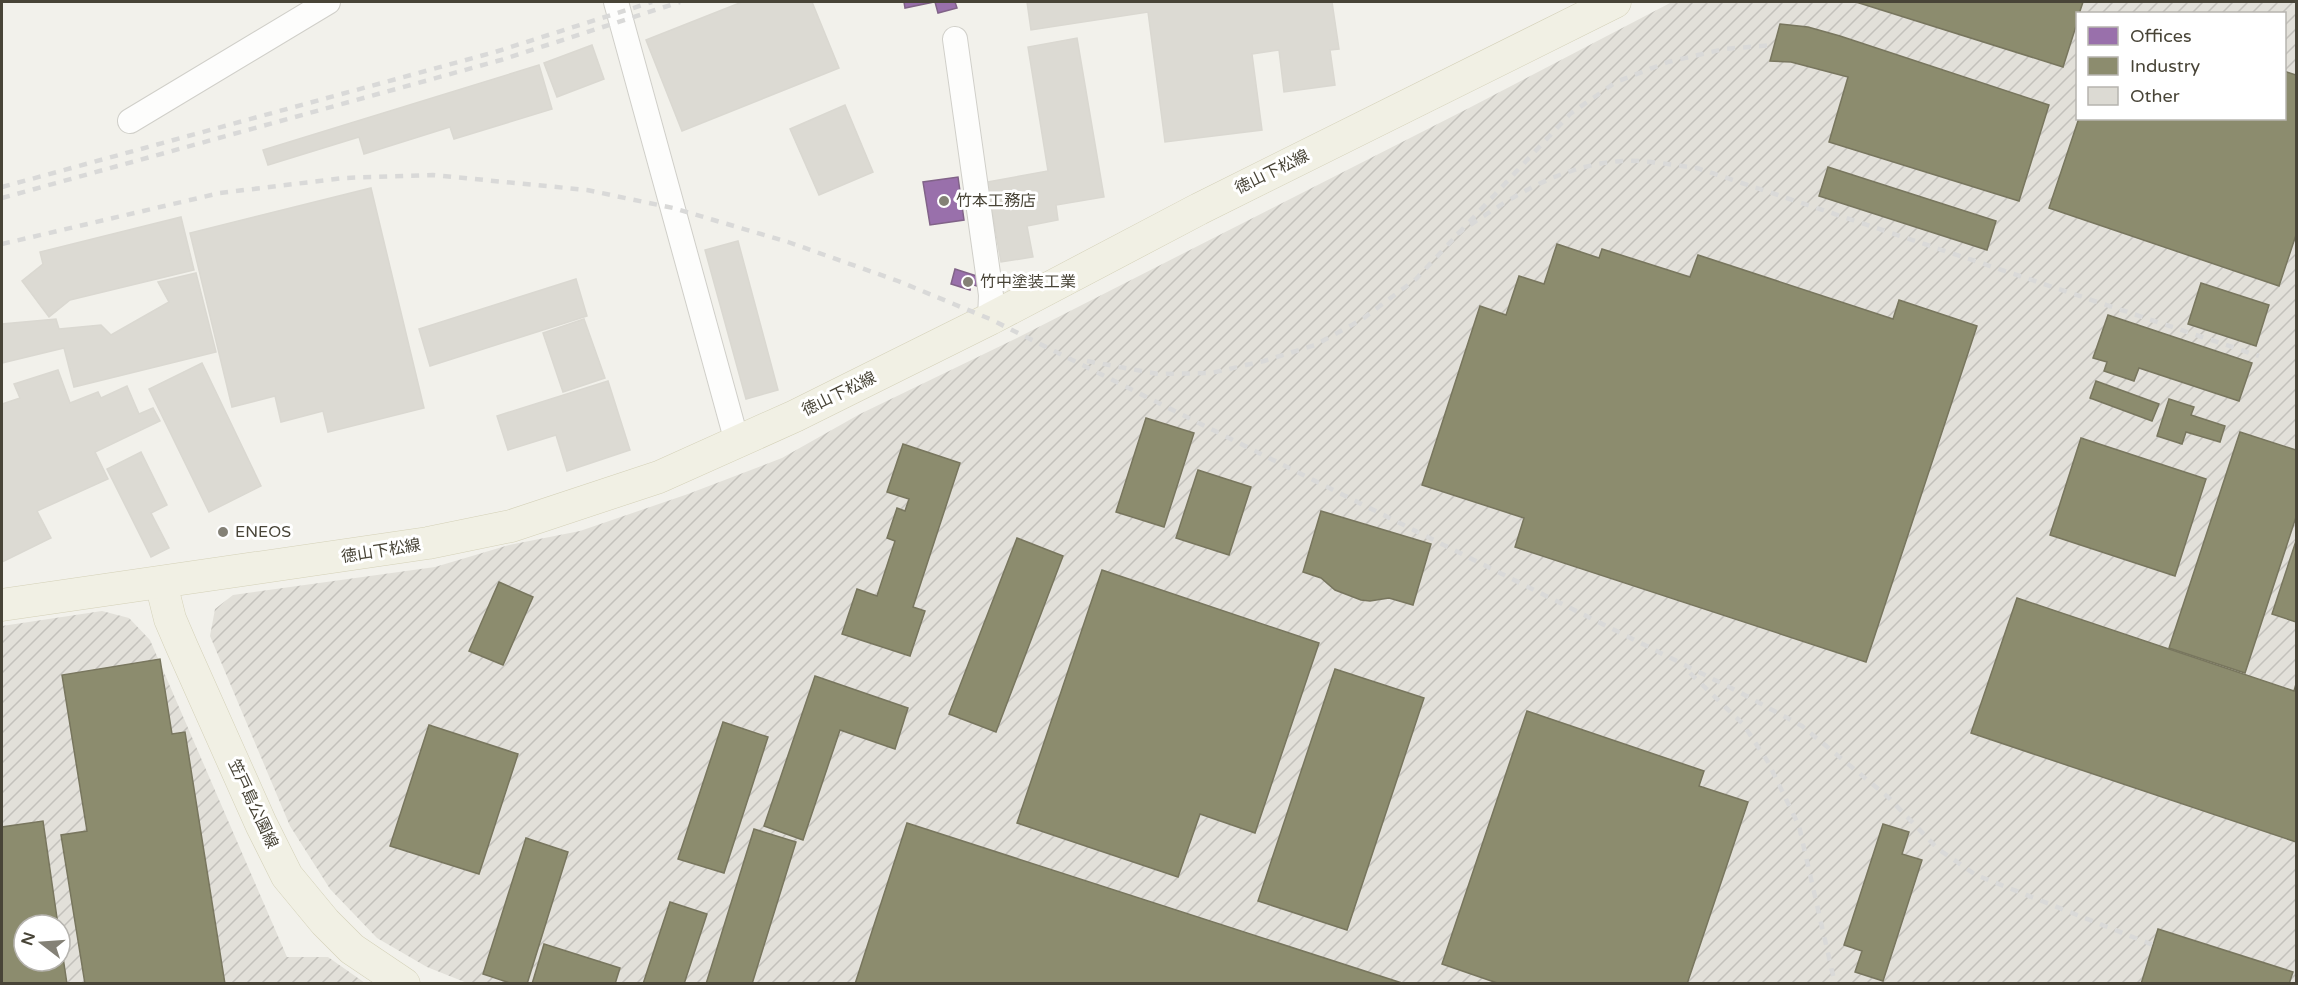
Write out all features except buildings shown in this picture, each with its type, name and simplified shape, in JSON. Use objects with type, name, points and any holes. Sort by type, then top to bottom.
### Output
[{"type":"main road","name":"徳山下松線","points":[[2,605],[417,545],[511,526],[659,477],[737,442],[990,319],[1199,209],[1615,2]]},
{"type":"main road","name":"笠戸島公園線","points":[[161,583],[170,619],[182,647],[261,824],[287,876],[325,922],[352,949],[404,984]]},
{"type":"street","points":[[130,122],[328,2]]},
{"type":"street","points":[[616,2],[737,442]]},
{"type":"street","points":[[955,39],[991,295],[990,319]]},
{"type":"shaded area","points":[[1672,2],[2296,2],[2296,983],[467,983],[427,967],[377,938],[330,889],[290,826],[210,636],[215,609],[233,595],[435,567],[509,545],[580,531],[688,494],[782,458],[860,414],[1017,338]]},
{"type":"shaded area","points":[[102,611],[129,618],[150,640],[287,957],[328,957],[365,983],[2,983],[2,626]]},
{"type":"railway","points":[[2,187],[495,52],[652,2]]},
{"type":"railway","points":[[2,198],[501,60],[680,2]]},
{"type":"railway","points":[[1087,361],[1158,374],[1211,373],[1264,361],[1315,345],[1361,320],[1416,279],[1570,114],[1616,82],[1668,62],[1724,49],[1774,45]]},
{"type":"railway","points":[[1457,234],[1515,196],[1556,176],[1578,169],[1624,161],[1697,168],[2259,356]]},
{"type":"railway","points":[[2,244],[220,193],[344,178],[433,175],[587,190],[673,208],[788,242],[898,281],[990,319],[1741,693],[1802,726],[1888,797],[1938,849],[1976,875],[2153,945]]},
{"type":"railway","points":[[1690,673],[1743,724],[1768,762],[1799,826],[1835,984]]},
{"type":"place","name":"竹本工務店","points":[[944,201]]},
{"type":"place","name":"竹中塗装工業","points":[[968,282]]},
{"type":"place","name":"ENEOS","points":[[223,532]]}]
